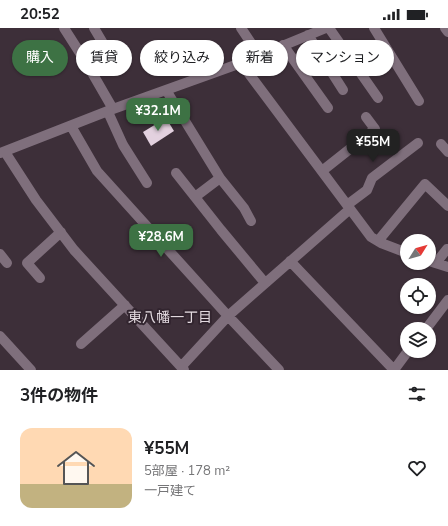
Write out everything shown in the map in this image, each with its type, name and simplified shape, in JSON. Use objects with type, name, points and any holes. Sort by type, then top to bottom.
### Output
[{"type":"street","points":[[64,28],[87,64],[110,111],[123,145],[148,183]]},
{"type":"street","points":[[94,28],[101,40]]},
{"type":"street","points":[[241,28],[249,40]]},
{"type":"street","points":[[288,44],[328,28],[378,98]]},
{"type":"street","points":[[374,28],[419,101]]},
{"type":"street","points":[[445,28],[448,32]]},
{"type":"street","points":[[308,36],[343,90]]},
{"type":"street","points":[[288,53],[328,108]]},
{"type":"street","points":[[232,65],[2,153],[74,250],[182,368],[228,316],[367,190],[372,178],[418,143]]},
{"type":"street","points":[[251,76],[371,237],[400,250]]},
{"type":"street","points":[[166,90],[220,178],[244,208],[251,221]]},
{"type":"street","points":[[322,171],[375,130],[366,117]]},
{"type":"street","points":[[71,126],[97,171],[279,370]]},
{"type":"street","points":[[441,144],[448,152]]},
{"type":"street","points":[[176,173],[265,283]]},
{"type":"street","points":[[195,197],[220,178]]},
{"type":"street","points":[[378,241],[425,184],[448,206]]},
{"type":"street","points":[[40,278],[27,263],[61,232]]},
{"type":"street","points":[[436,259],[447,249]]},
{"type":"street","points":[[0,254],[6,263]]},
{"type":"street","points":[[290,261],[394,370],[403,358]]},
{"type":"street","points":[[436,263],[448,267]]},
{"type":"street","points":[[431,322],[448,300]]},
{"type":"street","points":[[81,344],[125,305]]},
{"type":"street","points":[[2,342],[31,370]]},
{"type":"building","points":[[166,118],[174,131],[151,146],[143,132]]},
{"type":"district","name":"東八幡一丁目","points":[[170,317]]}]
